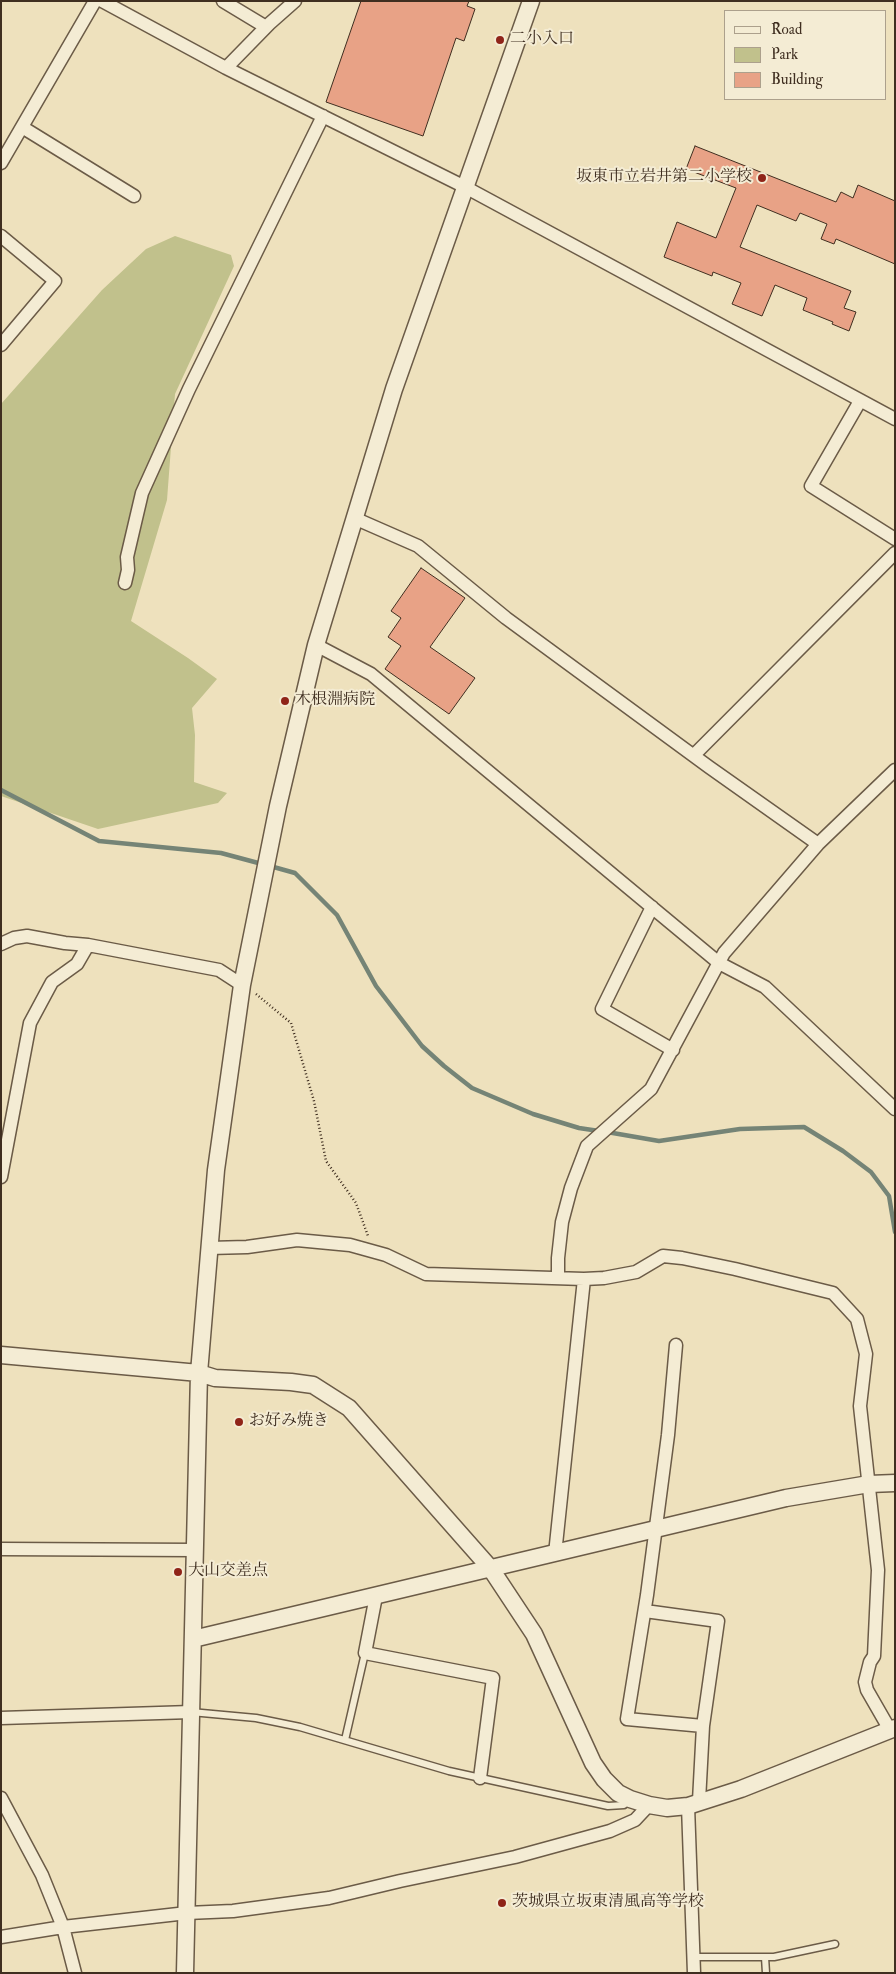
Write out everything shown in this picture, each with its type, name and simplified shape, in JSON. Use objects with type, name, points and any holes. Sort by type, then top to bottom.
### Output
[{"type":"street","points":[[1,163],[95,1]]},
{"type":"street","points":[[102,1],[226,68],[466,187],[895,419]]},
{"type":"street","points":[[223,1],[266,27]]},
{"type":"street","points":[[226,68],[266,27],[295,1]]},
{"type":"street","points":[[185,1973],[199,1373],[216,1170],[242,985],[278,806],[316,646],[394,389],[531,1]]},
{"type":"street","points":[[125,583],[128,570],[127,557],[142,493],[188,389],[323,116]]},
{"type":"street","points":[[22,127],[134,196]]},
{"type":"street","points":[[1,236],[56,281],[1,345]]},
{"type":"street","points":[[860,401],[811,486],[895,538]]},
{"type":"street","points":[[354,518],[418,546],[506,618],[818,844]]},
{"type":"street","points":[[694,755],[895,553]]},
{"type":"street","points":[[316,646],[371,674],[719,962],[765,987],[895,1109]]},
{"type":"street","points":[[558,1278],[562,1222],[571,1188],[588,1146],[651,1089],[719,962],[818,844],[895,770]]},
{"type":"street","points":[[652,907],[602,1009],[672,1050]]},
{"type":"street","points":[[1,944],[14,938],[27,936],[88,945],[219,970],[242,985]]},
{"type":"street","points":[[1,1177],[30,1022],[52,982],[77,964],[88,945]]},
{"type":"street","points":[[1,1355],[199,1373],[215,1378],[306,1384],[312,1385],[331,1395],[350,1408],[491,1569],[534,1634],[593,1763],[604,1779],[618,1793],[630,1799],[650,1806],[667,1808],[694,1804],[741,1789],[892,1729],[866,1690],[865,1682],[870,1662],[874,1656],[878,1570],[860,1406],[866,1354],[857,1319],[833,1293],[735,1269],[663,1256],[636,1272],[604,1278],[584,1279],[426,1274],[386,1255],[350,1244],[297,1240],[247,1247],[209,1248]]},
{"type":"street","points":[[554,1554],[584,1279]]},
{"type":"street","points":[[676,1345],[668,1435],[654,1530],[645,1610],[627,1719],[704,1726]]},
{"type":"street","points":[[193,1639],[786,1498],[870,1484],[895,1483]]},
{"type":"street","points":[[1,1549],[196,1550]]},
{"type":"street","points":[[376,1596],[365,1653],[493,1678],[480,1778]]},
{"type":"street","points":[[645,1610],[718,1621],[694,1804],[694,1973]]},
{"type":"street","points":[[1,1718],[191,1712]]},
{"type":"street","points":[[1,1798],[42,1875],[63,1927],[75,1973]]},
{"type":"street","points":[[1,1937],[63,1927],[187,1913],[233,1911],[329,1898],[515,1857],[610,1831],[635,1820],[650,1806]]},
{"type":"lane","points":[[346,1740],[365,1653]]},
{"type":"lane","points":[[191,1712],[256,1718],[300,1727],[449,1771],[608,1806],[624,1805],[630,1799]]},
{"type":"lane","points":[[693,1957],[765,1957],[834,1944]]},
{"type":"lane","points":[[765,1957],[766,1973]]},
{"type":"path","points":[[242,985],[291,1023],[314,1100],[326,1161],[356,1203],[374,1251]]},
{"type":"green space","points":[[175,236],[231,255],[234,266],[175,394],[167,500],[131,621],[217,679],[192,708],[195,735],[194,782],[227,793],[218,803],[98,829],[1,796],[1,404],[102,290],[146,249]]},
{"type":"building","points":[[361,1],[469,1],[467,6],[475,9],[464,41],[456,38],[423,136],[326,102]]},
{"type":"building","points":[[695,146],[836,202],[841,192],[853,198],[858,185],[895,201],[895,264],[836,239],[834,244],[821,239],[827,224],[800,213],[796,221],[757,205],[740,247],[851,291],[844,308],[856,312],[849,331],[832,324],[833,322],[803,310],[807,298],[775,285],[762,316],[732,304],[741,283],[713,272],[712,276],[664,257],[677,222],[716,238],[736,188],[686,169]]},
{"type":"building","points":[[421,568],[465,598],[430,647],[475,678],[449,714],[385,669],[401,646],[388,637],[401,618],[391,611]]},
{"type":"waterway","points":[[1,790],[99,841],[221,853],[262,864]]},
{"type":"waterway","points":[[270,866],[295,873],[337,915],[376,986],[422,1046],[444,1066],[472,1088],[533,1114],[579,1128],[599,1131]]},
{"type":"waterway","points":[[607,1132],[659,1141],[740,1129],[804,1127],[843,1151],[871,1172],[889,1196],[895,1232]]},
{"type":"place","name":"二小入口","points":[[500,40]]},
{"type":"place","name":"坂東市立岩井第二小学校","points":[[762,178]]},
{"type":"place","name":"木根淵病院","points":[[285,701]]},
{"type":"place","name":"お好み焼き","points":[[239,1422]]},
{"type":"place","name":"大山交差点","points":[[178,1572]]},
{"type":"place","name":"茨城県立坂東清風高等学校","points":[[502,1903]]}]
